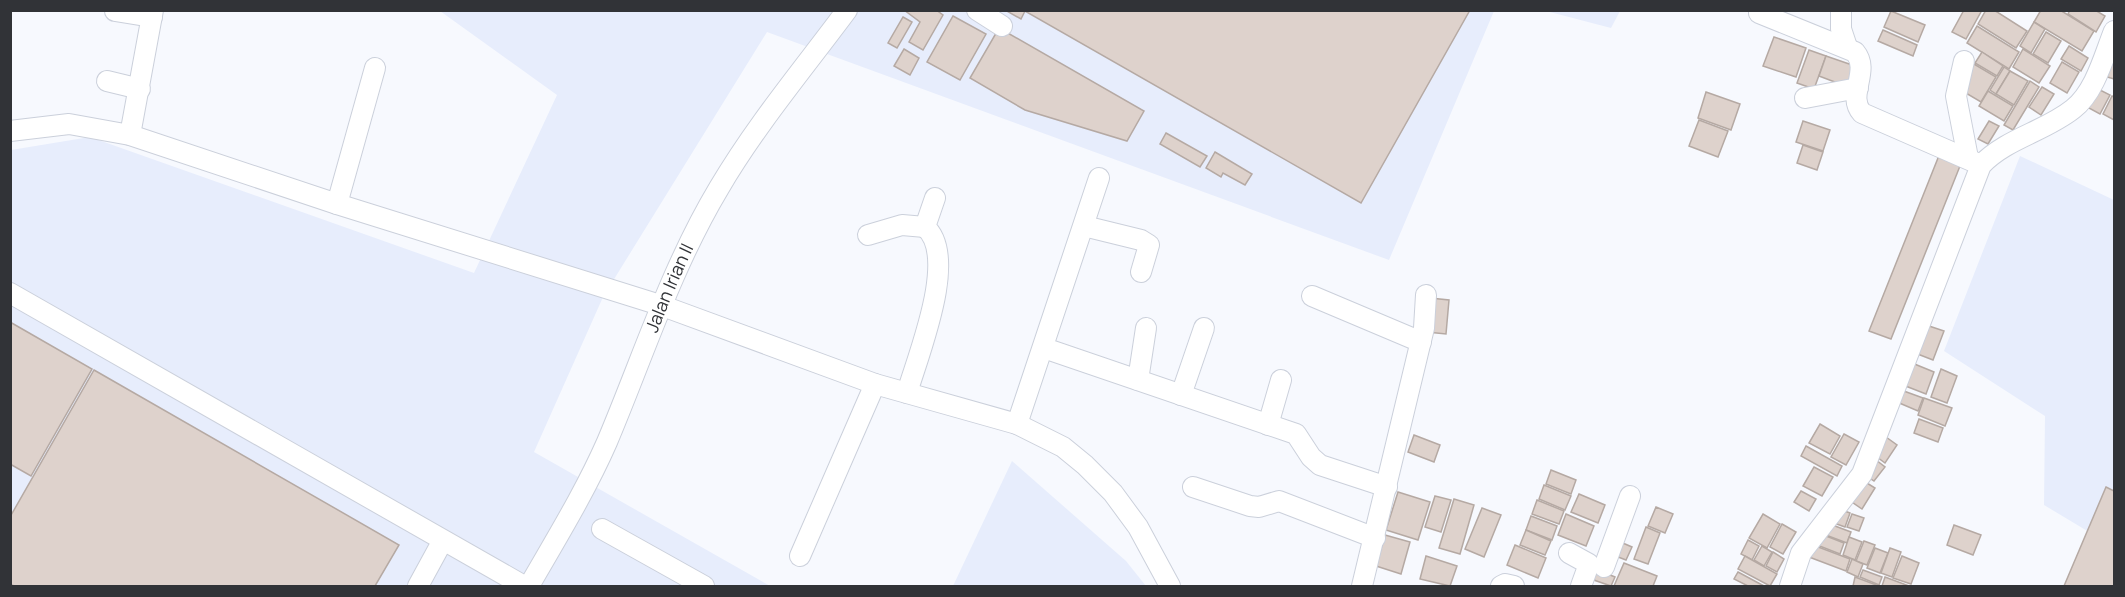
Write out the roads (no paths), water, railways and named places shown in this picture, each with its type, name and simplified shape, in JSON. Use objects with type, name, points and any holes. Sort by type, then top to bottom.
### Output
[{"type":"street","name":"Jalan Irian II","points":[[529,586],[602,452],[660,305],[719,187],[754,135],[847,10]]},
{"type":"street","points":[[977,10],[1002,26]]},
{"type":"street","points":[[1841,10],[1841,29],[1847,48]]},
{"type":"street","points":[[115,11],[152,14],[130,135]]},
{"type":"street","points":[[1759,12],[1847,48],[1861,59],[1862,68],[1856,105],[1862,113],[1975,161]]},
{"type":"street","points":[[1975,161],[2073,109],[2090,88],[2115,31]]},
{"type":"street","points":[[1791,586],[1801,553],[1862,474],[1975,161],[1956,96],[1964,61]]},
{"type":"street","points":[[337,204],[375,68]]},
{"type":"street","points":[[107,81],[140,89]]},
{"type":"street","points":[[1805,98],[1858,88]]},
{"type":"street","points":[[10,131],[69,124],[130,135],[337,204],[660,305],[875,384],[1017,424],[1063,447],[1113,493],[1138,527],[1170,586]]},
{"type":"street","points":[[1017,424],[1099,178]]},
{"type":"street","points":[[925,227],[935,198]]},
{"type":"street","points":[[868,236],[902,225],[925,227],[939,248],[940,267],[936,292],[907,393]]},
{"type":"street","points":[[1084,226],[1141,240],[1149,245],[1142,272]]},
{"type":"street","points":[[10,293],[442,542],[524,586]]},
{"type":"street","points":[[1362,586],[1421,342],[1426,295]]},
{"type":"street","points":[[1312,296],[1421,342]]},
{"type":"street","points":[[1182,395],[1204,327]]},
{"type":"street","points":[[1138,380],[1146,328]]},
{"type":"street","points":[[1044,348],[1296,434],[1311,458],[1320,465],[1387,487]]},
{"type":"street","points":[[1268,425],[1281,380]]},
{"type":"street","points":[[800,556],[875,384]]},
{"type":"street","points":[[1193,487],[1250,506],[1259,507],[1279,501],[1375,537]]},
{"type":"street","points":[[1581,586],[1603,567],[1630,496]]},
{"type":"street","points":[[602,529],[704,586]]},
{"type":"street","points":[[418,586],[442,542]]},
{"type":"street","points":[[1569,552],[1603,567]]},
{"type":"street","points":[[1501,586],[1505,584],[1514,586]]}]
